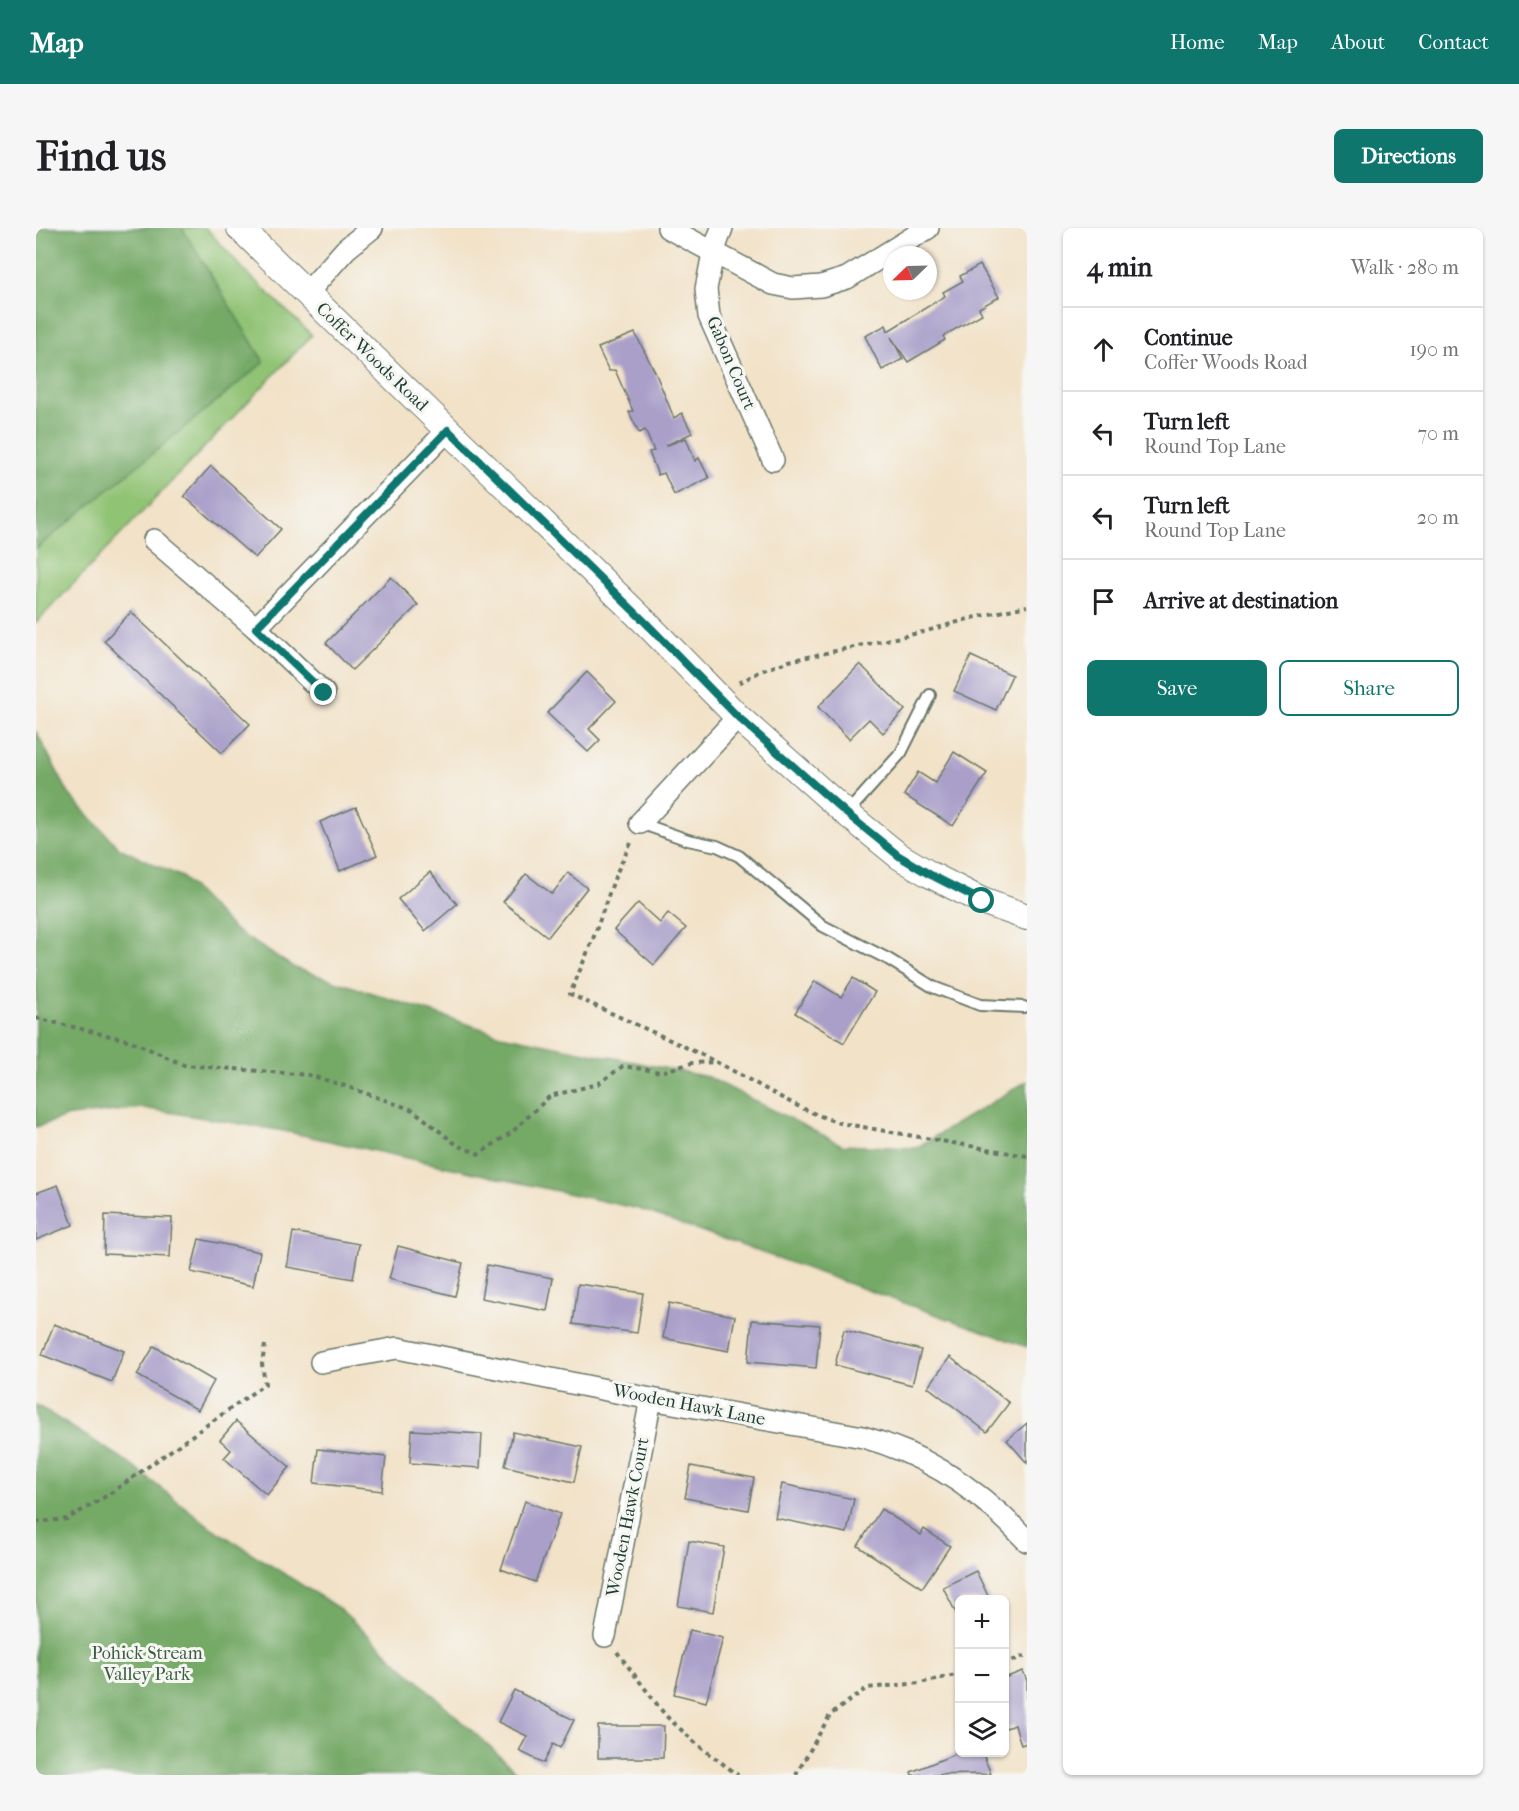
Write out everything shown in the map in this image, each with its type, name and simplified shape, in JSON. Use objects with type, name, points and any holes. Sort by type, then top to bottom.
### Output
[{"type":"street","name":"Coffer Woods Road","points":[[240,228],[730,708],[846,813],[899,856],[929,874],[982,901],[1027,917]]},
{"type":"street","points":[[307,293],[346,249],[372,228]]},
{"type":"street","points":[[668,228],[773,284],[793,288],[821,285],[847,278],[928,228]]},
{"type":"street","name":"Gabon Court","points":[[723,228],[713,253],[706,289],[709,316],[773,460]]},
{"type":"street","points":[[256,628],[448,430]]},
{"type":"street","points":[[154,540],[256,628],[324,693]]},
{"type":"street","points":[[640,823],[730,708]]},
{"type":"street","name":"Wooden Hawk Lane","points":[[321,1362],[397,1348],[651,1399],[862,1437],[886,1444],[936,1466],[973,1490],[1003,1515],[1027,1542]]},
{"type":"street","name":"Wooden Hawk Court","points":[[605,1636],[651,1399]]},
{"type":"lane","points":[[846,813],[901,753],[930,694]]},
{"type":"lane","points":[[640,823],[688,840],[717,846],[739,856],[823,926],[888,959],[933,987],[980,1005],[1024,1007]]},
{"type":"path","points":[[730,708],[732,687],[761,671],[789,661],[923,632],[1027,606]]},
{"type":"path","points":[[640,823],[616,874],[570,994],[716,1062],[793,1105],[822,1117],[1027,1156]]},
{"type":"path","points":[[36,1018],[131,1041],[184,1065],[309,1075],[342,1085],[413,1110],[457,1145],[479,1154],[512,1132],[550,1096],[598,1084],[623,1066],[661,1072],[692,1064],[716,1062]]},
{"type":"path","points":[[36,1522],[67,1520],[108,1495],[265,1384],[262,1364],[265,1345]]},
{"type":"path","points":[[605,1636],[666,1716],[699,1746],[738,1775]]},
{"type":"path","points":[[1009,1662],[1027,1655]]},
{"type":"path","points":[[796,1775],[830,1715],[867,1688],[920,1683],[955,1675]]},
{"type":"green space","points":[[36,228],[206,228],[245,271],[312,335],[36,623]]},
{"type":"green space","points":[[36,228],[182,228],[264,362],[36,549]]},
{"type":"green space","points":[[36,731],[69,794],[119,848],[182,877],[233,929],[295,968],[501,1035],[708,1077],[842,1145],[916,1148],[1027,1081],[1027,1347],[639,1209],[284,1131],[143,1108],[70,1116],[36,1127]]},
{"type":"green space","name":"Pohick Stream Valley Park","points":[[36,1405],[122,1458],[212,1528],[340,1609],[520,1775],[36,1775]]},
{"type":"building","points":[[980,265],[999,297],[979,308],[982,314],[943,336],[945,340],[908,362],[891,337],[903,359],[882,370],[865,336],[886,325],[888,331],[945,296],[943,292],[963,281],[960,276]]},
{"type":"building","points":[[635,333],[656,374],[674,418],[682,413],[692,433],[665,446],[686,438],[695,461],[699,458],[709,478],[674,495],[664,473],[658,475],[649,452],[654,451],[645,430],[639,433],[629,412],[633,411],[615,370],[609,371],[598,348]]},
{"type":"building","points":[[211,466],[281,529],[255,558],[184,496]]},
{"type":"building","points":[[391,577],[418,605],[352,670],[326,643]]},
{"type":"building","points":[[131,612],[250,724],[222,753],[104,641]]},
{"type":"building","points":[[971,656],[1012,675],[996,710],[954,691]]},
{"type":"building","points":[[860,664],[905,710],[883,733],[869,719],[849,739],[818,707]]},
{"type":"building","points":[[587,672],[616,701],[589,729],[600,740],[588,752],[547,713]]},
{"type":"building","points":[[954,752],[987,773],[953,826],[904,795],[918,772],[935,783]]},
{"type":"building","points":[[356,807],[377,855],[340,871],[320,822]]},
{"type":"building","points":[[430,872],[457,904],[425,931],[398,899]]},
{"type":"building","points":[[568,873],[587,888],[548,937],[503,902],[526,874],[552,894]]},
{"type":"building","points":[[638,903],[660,923],[668,913],[686,928],[654,965],[614,930]]},
{"type":"building","points":[[853,978],[875,992],[844,1043],[795,1013],[815,981],[841,997]]},
{"type":"building","points":[[58,1185],[73,1225],[36,1240],[36,1193]]},
{"type":"building","points":[[105,1215],[172,1218],[170,1257],[104,1254]]},
{"type":"building","points":[[293,1232],[359,1244],[353,1279],[287,1267]]},
{"type":"building","points":[[199,1239],[260,1252],[253,1286],[191,1272]]},
{"type":"building","points":[[398,1246],[463,1263],[455,1296],[389,1279]]},
{"type":"building","points":[[487,1265],[553,1278],[547,1311],[481,1298]]},
{"type":"building","points":[[578,1284],[643,1293],[637,1333],[573,1324]]},
{"type":"building","points":[[669,1303],[735,1316],[729,1351],[663,1338]]},
{"type":"building","points":[[752,1320],[820,1325],[816,1368],[748,1362]]},
{"type":"building","points":[[54,1324],[124,1351],[112,1382],[42,1355]]},
{"type":"building","points":[[844,1330],[921,1350],[912,1385],[835,1365]]},
{"type":"building","points":[[154,1346],[214,1381],[198,1410],[137,1375]]},
{"type":"building","points":[[950,1357],[1009,1403],[987,1432],[928,1387]]},
{"type":"building","points":[[236,1421],[290,1467],[267,1495],[224,1458],[231,1450],[220,1440]]},
{"type":"building","points":[[1027,1423],[1027,1463],[1007,1440]]},
{"type":"building","points":[[412,1430],[482,1434],[480,1468],[410,1463]]},
{"type":"building","points":[[513,1432],[582,1447],[574,1482],[505,1466]]},
{"type":"building","points":[[318,1449],[386,1457],[382,1491],[314,1483]]},
{"type":"building","points":[[691,1466],[754,1478],[748,1510],[685,1498]]},
{"type":"building","points":[[782,1484],[854,1499],[847,1533],[775,1518]]},
{"type":"building","points":[[525,1501],[560,1514],[535,1582],[501,1569]]},
{"type":"building","points":[[881,1509],[921,1535],[924,1529],[950,1546],[922,1588],[858,1546]]},
{"type":"building","points":[[689,1541],[724,1547],[713,1612],[678,1606]]},
{"type":"building","points":[[976,1571],[988,1595],[955,1595],[955,1611],[943,1587]]},
{"type":"building","points":[[690,1630],[723,1638],[706,1702],[674,1694]]},
{"type":"building","points":[[1023,1671],[1027,1681],[1027,1743],[1021,1745],[1015,1725],[1009,1727],[1009,1676]]},
{"type":"building","points":[[514,1690],[574,1720],[560,1748],[553,1744],[544,1763],[519,1751],[527,1736],[498,1722]]},
{"type":"building","points":[[598,1726],[664,1726],[663,1758],[598,1758]]},
{"type":"building","points":[[955,1754],[955,1757],[984,1757],[991,1774],[912,1775],[911,1772]]},
{"type":"route","points":[[324,693],[256,628],[448,430],[646,623],[738,717],[846,813],[899,856],[982,901]]}]
